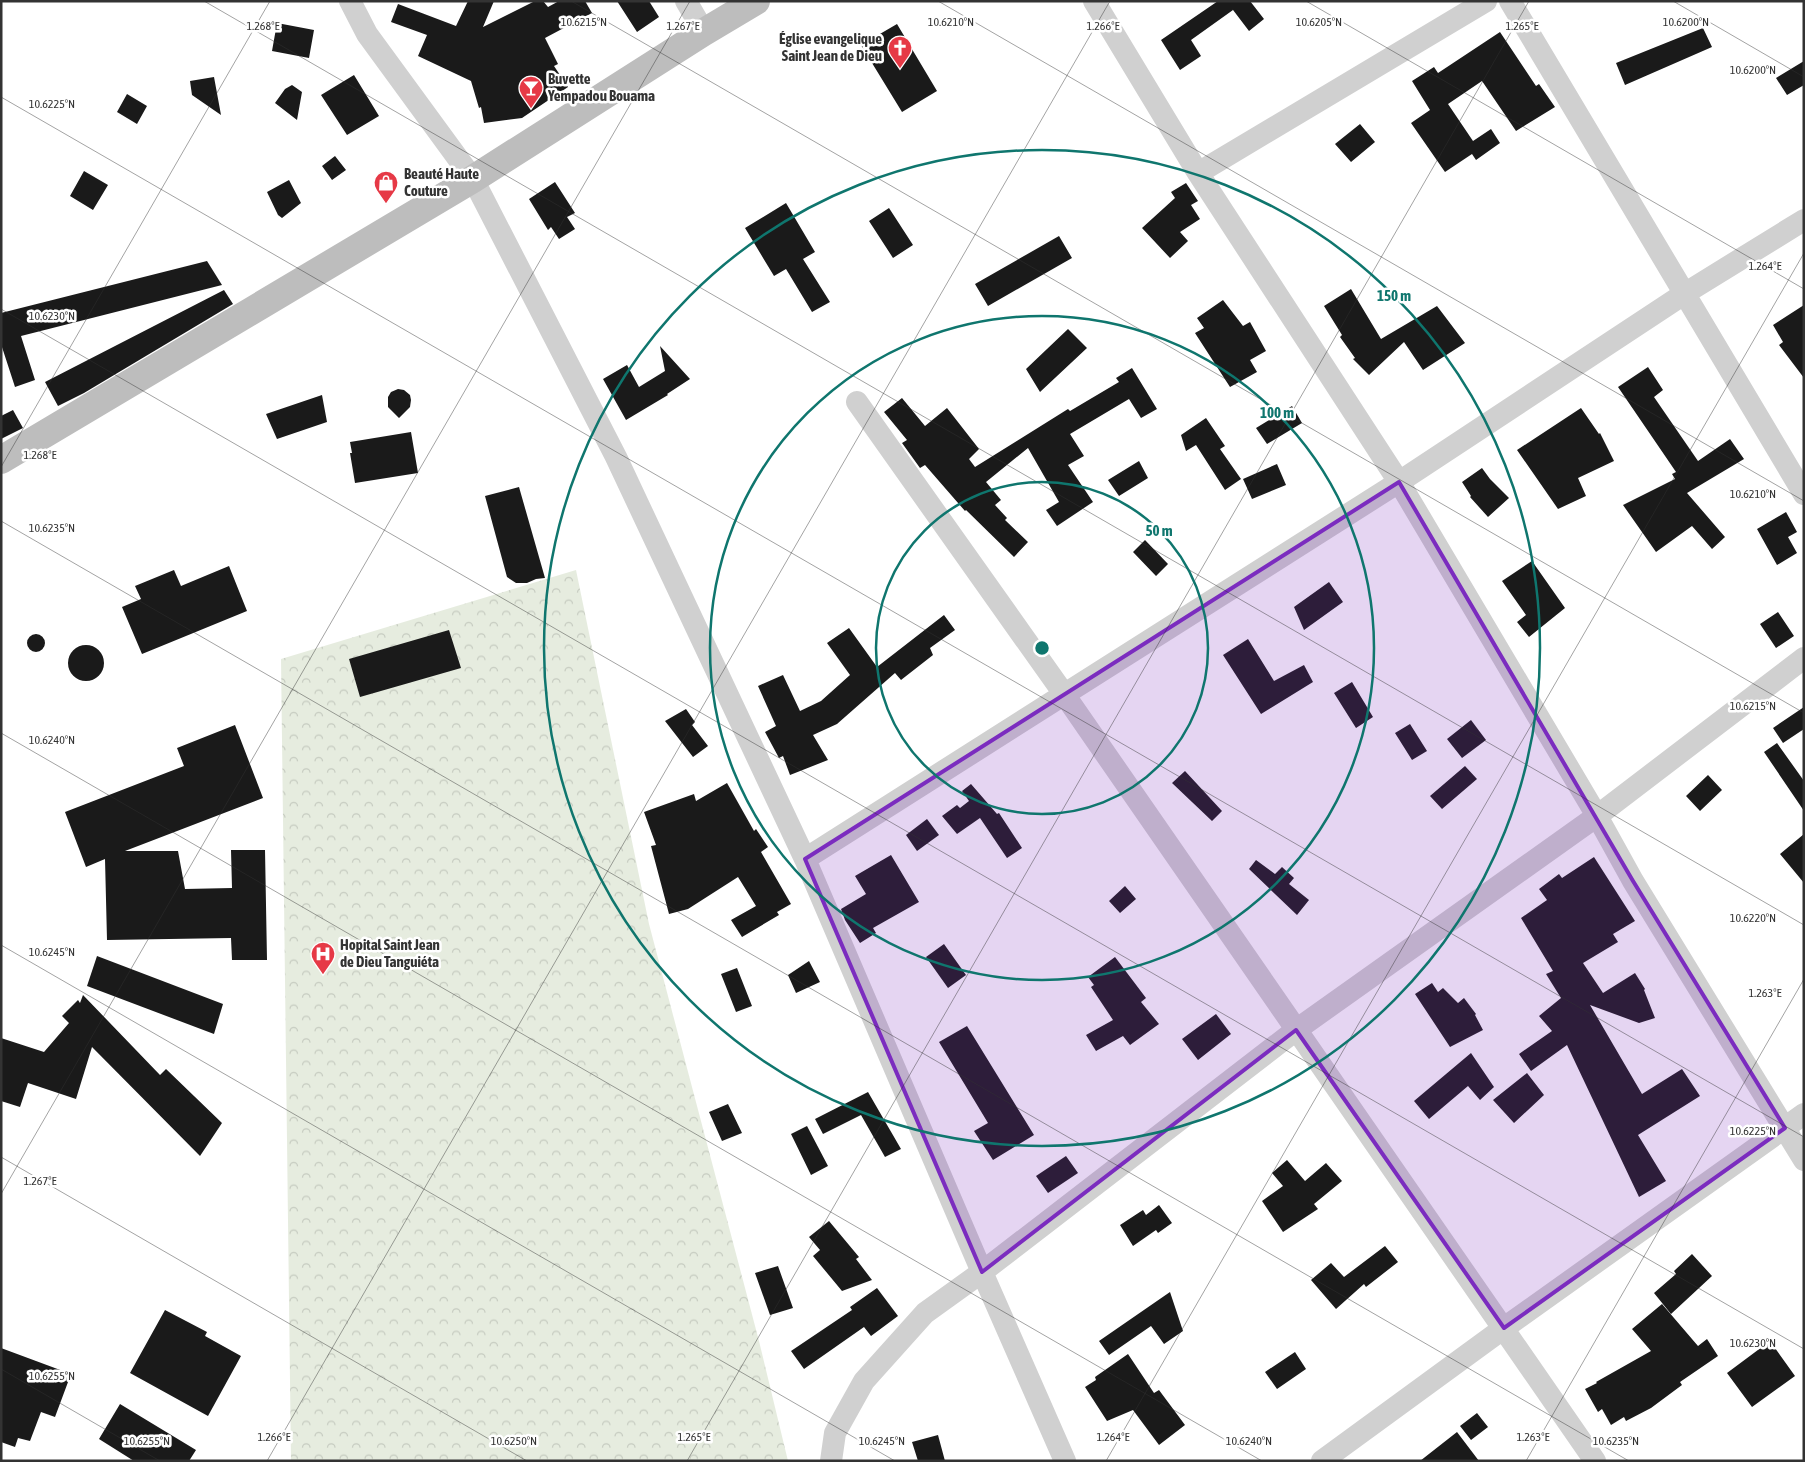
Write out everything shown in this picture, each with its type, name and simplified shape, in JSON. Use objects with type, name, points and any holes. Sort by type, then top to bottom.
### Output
[{"type":"main road","points":[[1,460],[473,179],[756,1]]},
{"type":"street","points":[[350,1],[368,34],[473,179],[616,457],[805,859],[1065,1461]]},
{"type":"street","points":[[686,1],[704,32]]},
{"type":"street","points":[[1094,1],[1198,173],[1399,482],[1633,881],[1804,1160]]},
{"type":"street","points":[[1198,173],[1486,1]]},
{"type":"street","points":[[1510,1],[1804,494]]},
{"type":"street","points":[[805,859],[1399,482],[1684,294],[1804,220]]},
{"type":"street","points":[[857,402],[1064,694],[1596,1461]]},
{"type":"street","points":[[831,1461],[835,1433],[864,1381],[925,1313],[982,1272],[1296,1030],[1596,816],[1804,658]]},
{"type":"street","points":[[1322,1461],[1504,1328],[1804,1114]]},
{"type":"highlighted area","points":[[1399,482],[1633,881],[1785,1128],[1504,1328],[1296,1030],[982,1272],[805,859]]},
{"type":"green space","points":[[576,570],[649,924],[759,1341],[788,1461],[291,1461],[281,659]]},
{"type":"building","points":[[468,1],[494,1],[483,27],[535,1],[543,1],[548,7],[559,1],[585,1],[592,13],[545,38],[558,64],[554,66],[568,87],[522,118],[484,123],[481,107],[479,108],[471,81],[418,56],[427,35],[391,22],[398,4],[456,26]]},
{"type":"building","points":[[617,1],[649,1],[659,17],[637,32]]},
{"type":"building","points":[[1218,1],[1250,1],[1264,19],[1249,31],[1230,6],[1233,10],[1191,40],[1201,56],[1180,70],[1161,40]]},
{"type":"building","points":[[277,23],[314,30],[309,58],[272,51]]},
{"type":"building","points":[[897,24],[937,91],[902,112],[861,45]]},
{"type":"building","points":[[1703,28],[1712,47],[1625,85],[1616,63]]},
{"type":"building","points":[[1500,32],[1536,86],[1539,84],[1555,107],[1516,131],[1482,81],[1448,104],[1473,141],[1491,129],[1500,143],[1476,160],[1472,154],[1445,172],[1411,123],[1430,110],[1412,81],[1434,67],[1438,73]]},
{"type":"building","points":[[1804,61],[1804,85],[1787,95],[1776,78]]},
{"type":"building","points":[[354,75],[379,116],[347,135],[321,95]]},
{"type":"building","points":[[214,77],[221,115],[192,95],[190,81]]},
{"type":"building","points":[[292,85],[302,92],[297,120],[275,103],[285,89]]},
{"type":"building","points":[[127,94],[147,106],[137,124],[117,112]]},
{"type":"building","points":[[1360,124],[1375,142],[1351,162],[1335,144]]},
{"type":"building","points":[[335,156],[346,170],[332,180],[322,166]]},
{"type":"building","points":[[84,171],[108,185],[93,210],[70,196]]},
{"type":"building","points":[[289,180],[301,203],[282,218],[278,215],[267,192]]},
{"type":"building","points":[[555,182],[575,213],[567,217],[575,229],[559,239],[551,227],[548,230],[529,199]]},
{"type":"building","points":[[1186,183],[1198,201],[1191,205],[1200,219],[1180,232],[1188,241],[1170,258],[1142,228],[1175,198],[1171,192]]},
{"type":"building","points":[[786,203],[815,252],[803,259],[830,302],[812,312],[786,269],[774,276],[745,228]]},
{"type":"building","points":[[889,208],[913,245],[893,258],[869,221]]},
{"type":"building","points":[[1059,236],[1072,258],[988,306],[975,284]]},
{"type":"building","points":[[207,261],[222,285],[21,336],[35,380],[15,387],[1,344],[1,313]]},
{"type":"building","points":[[1351,289],[1381,339],[1437,306],[1465,343],[1423,370],[1404,342],[1369,375],[1353,359],[1355,358],[1340,337],[1342,335],[1324,306]]},
{"type":"building","points":[[224,290],[233,304],[84,393],[58,406],[45,382]]},
{"type":"building","points":[[1223,300],[1243,326],[1250,322],[1266,351],[1250,360],[1257,372],[1230,387],[1195,333],[1204,328],[1197,318]]},
{"type":"building","points":[[1804,305],[1804,378],[1779,345],[1783,342],[1773,325]]},
{"type":"building","points":[[1068,329],[1087,348],[1040,392],[1026,369]]},
{"type":"building","points":[[660,346],[690,379],[668,395],[626,420],[603,379],[627,365],[639,387],[665,371]]},
{"type":"building","points":[[1648,367],[1663,390],[1654,397],[1698,461],[1730,439],[1744,459],[1687,493],[1725,537],[1712,549],[1692,526],[1656,552],[1623,505],[1675,479],[1672,474],[1676,472],[1618,387]]},
{"type":"building","points":[[1132,368],[1157,409],[1141,418],[1129,399],[1070,434],[1084,456],[1068,465],[1093,502],[1057,526],[1046,510],[1059,502],[1028,448],[986,482],[1001,500],[995,505],[1007,518],[1005,520],[1028,542],[1014,557],[965,511],[925,465],[920,468],[902,443],[907,440],[884,412],[902,398],[925,426],[947,408],[979,449],[969,459],[975,467],[1068,409],[1070,411],[1119,382],[1116,378]]},
{"type":"building","points":[[398,389],[404,390],[410,395],[411,400],[410,407],[399,418],[388,407],[388,397],[391,392]]},
{"type":"building","points":[[322,395],[327,422],[277,439],[266,414]]},
{"type":"building","points":[[1292,406],[1302,423],[1267,444],[1256,428]]},
{"type":"building","points":[[1581,408],[1600,433],[1614,461],[1578,478],[1586,496],[1558,509],[1517,450]]},
{"type":"building","points":[[13,410],[23,428],[1,439],[1,416]]},
{"type":"building","points":[[1206,418],[1225,446],[1220,449],[1241,479],[1225,490],[1196,445],[1186,451],[1181,435]]},
{"type":"building","points":[[411,432],[418,473],[355,483],[350,442]]},
{"type":"building","points":[[1139,461],[1148,478],[1119,496],[1108,480]]},
{"type":"building","points":[[1277,464],[1286,485],[1252,499],[1243,479]]},
{"type":"building","points":[[1482,468],[1509,498],[1488,517],[1470,497],[1462,482]]},
{"type":"building","points":[[519,487],[545,578],[527,583],[516,583],[507,577],[485,496]]},
{"type":"building","points":[[1786,512],[1797,532],[1788,537],[1797,553],[1777,565],[1757,529]]},
{"type":"building","points":[[1145,540],[1168,564],[1156,576],[1133,552]]},
{"type":"building","points":[[1532,561],[1565,608],[1529,637],[1517,622],[1526,615],[1502,581]]},
{"type":"building","points":[[229,566],[247,611],[142,654],[122,607],[141,599],[135,586],[174,570],[181,586]]},
{"type":"building","points":[[1329,582],[1343,602],[1304,630],[1294,607]]},
{"type":"building","points":[[1778,612],[1794,636],[1776,648],[1760,624]]},
{"type":"building","points":[[944,615],[955,630],[930,648],[933,655],[901,680],[895,673],[837,724],[813,735],[828,760],[790,775],[783,756],[779,758],[765,732],[776,726],[758,686],[783,675],[800,711],[821,701],[850,675],[827,643],[849,628],[877,667]]},
{"type":"building","points":[[449,630],[461,668],[360,697],[349,659]]},
{"type":"building","points":[[36,634],[42,637],[45,643],[42,649],[36,652],[30,649],[27,643],[30,637]]},
{"type":"building","points":[[1248,639],[1274,681],[1304,665],[1313,682],[1261,714],[1223,655]]},
{"type":"building","points":[[86,645],[93,646],[99,650],[103,656],[103,670],[99,676],[93,680],[86,681],[79,680],[73,676],[69,670],[68,663],[69,656],[73,650],[79,646]]},
{"type":"building","points":[[1352,682],[1373,717],[1356,728],[1334,693]]},
{"type":"building","points":[[1804,707],[1804,729],[1783,743],[1773,728]]},
{"type":"building","points":[[686,709],[695,722],[692,725],[708,746],[693,757],[665,721]]},
{"type":"building","points":[[1471,720],[1486,740],[1462,758],[1447,739]]},
{"type":"building","points":[[1410,724],[1427,751],[1412,760],[1395,733]]},
{"type":"building","points":[[235,725],[263,798],[125,851],[178,851],[185,889],[232,888],[231,850],[265,850],[267,960],[232,960],[231,938],[107,940],[105,859],[86,867],[65,812],[184,766],[177,748]]},
{"type":"building","points":[[1777,743],[1804,781],[1804,811],[1764,752]]},
{"type":"building","points":[[1465,766],[1477,779],[1442,809],[1430,796]]},
{"type":"building","points":[[1185,771],[1222,811],[1212,821],[1172,783]]},
{"type":"building","points":[[1708,775],[1722,790],[1700,811],[1686,796]]},
{"type":"building","points":[[727,783],[754,831],[756,829],[768,847],[761,852],[791,904],[777,912],[779,915],[742,937],[731,920],[756,906],[738,877],[688,909],[669,914],[651,846],[656,845],[644,812],[694,794],[696,801]]},
{"type":"building","points":[[971,784],[997,814],[999,813],[1022,848],[1007,858],[980,818],[957,834],[942,816],[957,805],[960,808],[969,801],[962,791]]},
{"type":"building","points":[[927,819],[939,835],[917,851],[906,835]]},
{"type":"building","points":[[1804,834],[1804,883],[1780,854]]},
{"type":"building","points":[[891,855],[919,902],[873,928],[876,933],[860,943],[845,920],[841,909],[866,894],[855,876]]},
{"type":"building","points":[[1594,857],[1635,921],[1613,934],[1618,942],[1583,963],[1603,993],[1635,973],[1645,989],[1655,1018],[1639,1023],[1590,1005],[1642,1094],[1682,1069],[1700,1096],[1638,1135],[1666,1181],[1639,1197],[1567,1045],[1531,1071],[1519,1054],[1552,1031],[1539,1016],[1561,998],[1546,974],[1553,971],[1521,918],[1547,900],[1539,889],[1559,874],[1562,878]]},
{"type":"building","points":[[1256,860],[1275,874],[1282,867],[1294,878],[1289,884],[1309,900],[1297,915],[1249,869]]},
{"type":"building","points":[[1125,886],[1136,899],[1120,913],[1109,901]]},
{"type":"building","points":[[944,944],[966,975],[948,988],[926,957]]},
{"type":"building","points":[[97,956],[223,1004],[214,1034],[87,986]]},
{"type":"building","points":[[1115,957],[1146,998],[1141,1002],[1159,1024],[1130,1045],[1123,1036],[1096,1051],[1086,1035],[1113,1020],[1091,987],[1094,985],[1088,977]]},
{"type":"building","points":[[809,961],[820,982],[796,993],[788,975]]},
{"type":"building","points":[[737,968],[752,1006],[736,1012],[721,974]]},
{"type":"building","points":[[1432,983],[1438,992],[1443,988],[1458,1003],[1464,998],[1476,1014],[1483,1030],[1450,1047],[1415,994]]},
{"type":"building","points":[[83,995],[160,1075],[166,1069],[222,1123],[200,1156],[92,1047],[76,1099],[28,1083],[20,1107],[1,1101],[1,1038],[44,1052],[69,1023],[62,1016],[78,1000],[80,1003]]},
{"type":"building","points":[[1216,1014],[1231,1034],[1198,1060],[1182,1039]]},
{"type":"building","points":[[967,1026],[1034,1135],[993,1160],[974,1131],[988,1123],[939,1042]]},
{"type":"building","points":[[1471,1053],[1494,1087],[1480,1100],[1468,1086],[1429,1119],[1414,1101]]},
{"type":"building","points":[[1527,1073],[1544,1095],[1514,1123],[1493,1100]]},
{"type":"building","points":[[868,1092],[901,1149],[885,1157],[861,1115],[823,1134],[815,1119]]},
{"type":"building","points":[[728,1104],[742,1133],[722,1141],[709,1112]]},
{"type":"building","points":[[807,1126],[828,1166],[811,1175],[791,1134]]},
{"type":"building","points":[[1066,1156],[1078,1173],[1048,1193],[1036,1176]]},
{"type":"building","points":[[1287,1160],[1305,1181],[1326,1163],[1342,1181],[1314,1204],[1318,1209],[1283,1232],[1262,1201],[1283,1186],[1272,1173]]},
{"type":"building","points":[[1159,1205],[1172,1223],[1158,1233],[1156,1230],[1133,1246],[1120,1225],[1143,1210],[1146,1215]]},
{"type":"building","points":[[829,1221],[859,1257],[856,1259],[872,1280],[842,1291],[813,1256],[820,1250],[809,1237]]},
{"type":"building","points":[[1385,1246],[1398,1262],[1366,1287],[1364,1284],[1336,1309],[1311,1280],[1331,1263],[1344,1277]]},
{"type":"building","points":[[1692,1254],[1712,1276],[1671,1314],[1654,1293],[1676,1274],[1674,1271]]},
{"type":"building","points":[[778,1266],[793,1308],[770,1315],[755,1273]]},
{"type":"building","points":[[877,1288],[898,1316],[871,1336],[864,1327],[804,1369],[791,1351],[852,1310],[850,1307]]},
{"type":"building","points":[[1170,1292],[1183,1331],[1164,1344],[1151,1326],[1109,1355],[1099,1341]]},
{"type":"building","points":[[1662,1304],[1698,1346],[1707,1339],[1718,1356],[1680,1382],[1682,1385],[1651,1408],[1626,1421],[1624,1417],[1611,1425],[1602,1409],[1598,1412],[1585,1389],[1651,1351],[1632,1329]]},
{"type":"building","points":[[165,1310],[207,1332],[205,1336],[241,1356],[208,1416],[130,1373]]},
{"type":"building","points":[[1770,1341],[1795,1376],[1752,1407],[1727,1373]]},
{"type":"building","points":[[1,1348],[71,1374],[55,1417],[41,1412],[30,1441],[18,1438],[15,1447],[1,1442]]},
{"type":"building","points":[[1295,1352],[1306,1369],[1277,1389],[1265,1372]]},
{"type":"building","points":[[1128,1354],[1154,1393],[1159,1390],[1185,1425],[1159,1445],[1133,1410],[1107,1421],[1085,1387],[1096,1380],[1095,1377]]},
{"type":"building","points":[[120,1404],[196,1450],[189,1461],[134,1461],[99,1439]]},
{"type":"building","points":[[1477,1413],[1488,1427],[1471,1440],[1460,1426]]},
{"type":"building","points":[[1457,1432],[1479,1461],[1420,1461]]},
{"type":"building","points":[[938,1435],[945,1461],[918,1461],[912,1442]]},
{"type":"place","name":"Église evangelique Saint Jean de Dieu","points":[[900,69]]},
{"type":"place","name":"Buvette Yempadou Bouama","points":[[531,109]]},
{"type":"place","name":"Beauté Haute Couture","points":[[386,204]]},
{"type":"place","name":"Hopital Saint Jean de Dieu Tanguiéta","points":[[323,975]]}]
